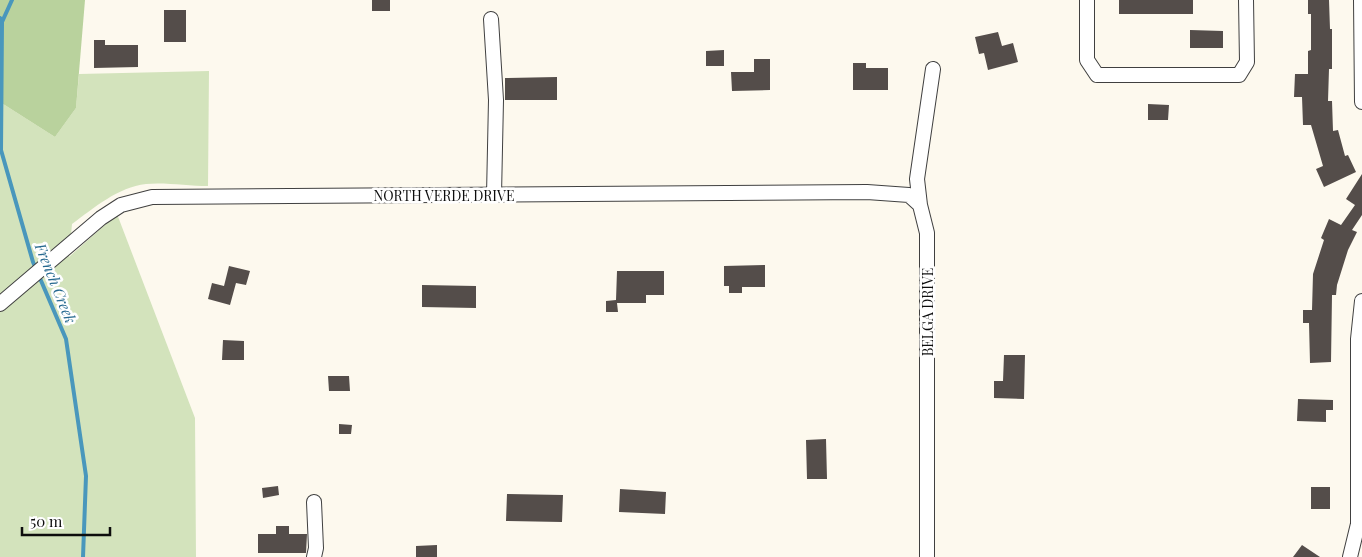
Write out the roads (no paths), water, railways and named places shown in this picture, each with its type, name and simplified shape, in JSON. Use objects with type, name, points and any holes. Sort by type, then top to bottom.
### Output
[{"type":"street","points":[[1087,0],[1087,60],[1097,75],[1238,75],[1247,62],[1246,0]]},
{"type":"street","points":[[1361,0],[1362,102]]},
{"type":"street","points":[[491,19],[496,100],[494,195]]},
{"type":"street","name":"BELGA DRIVE","points":[[926,557],[927,233],[920,205],[917,179],[933,68]]},
{"type":"street","name":"NORTH VERDE DRIVE","points":[[0,304],[101,218],[122,205],[152,197],[867,192],[909,195],[920,205]]},
{"type":"street","points":[[1350,557],[1357,530],[1360,492],[1358,339],[1362,301]]},
{"type":"street","points":[[314,502],[316,548],[314,557]]},
{"type":"waterway","points":[[2,22],[12,0]]},
{"type":"waterway","name":"French Creek","points":[[0,18],[2,22],[1,150],[33,262],[66,339],[86,476],[83,557]]}]
